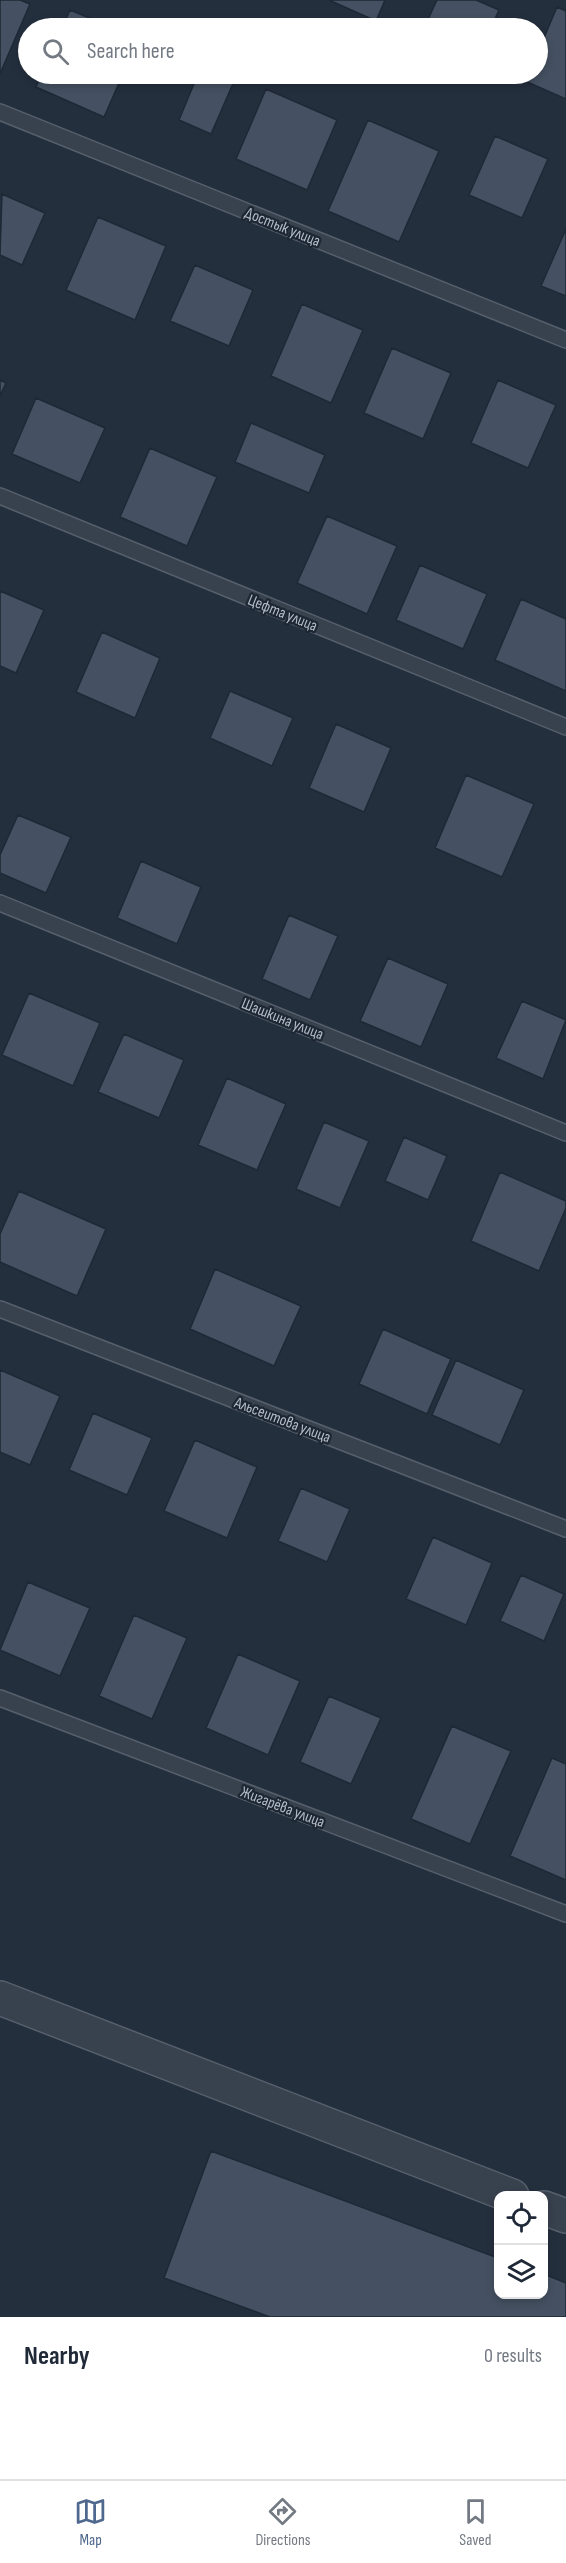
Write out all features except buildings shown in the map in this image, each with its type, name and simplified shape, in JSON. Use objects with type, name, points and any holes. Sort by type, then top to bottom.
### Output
[{"type":"street","points":[[0,1998],[499,2191]]},
{"type":"street","points":[[548,2210],[566,2216]]},
{"type":"lane","name":"Достык улица","points":[[0,112],[566,340]]},
{"type":"lane","name":"Цефта улица","points":[[0,496],[566,727]]},
{"type":"lane","name":"Шашкина улица","points":[[0,903],[566,1133]]},
{"type":"lane","name":"Альсеитова улица","points":[[0,1309],[566,1529]]},
{"type":"lane","name":"Жигарёва улица","points":[[0,1698],[566,1914]]}]
